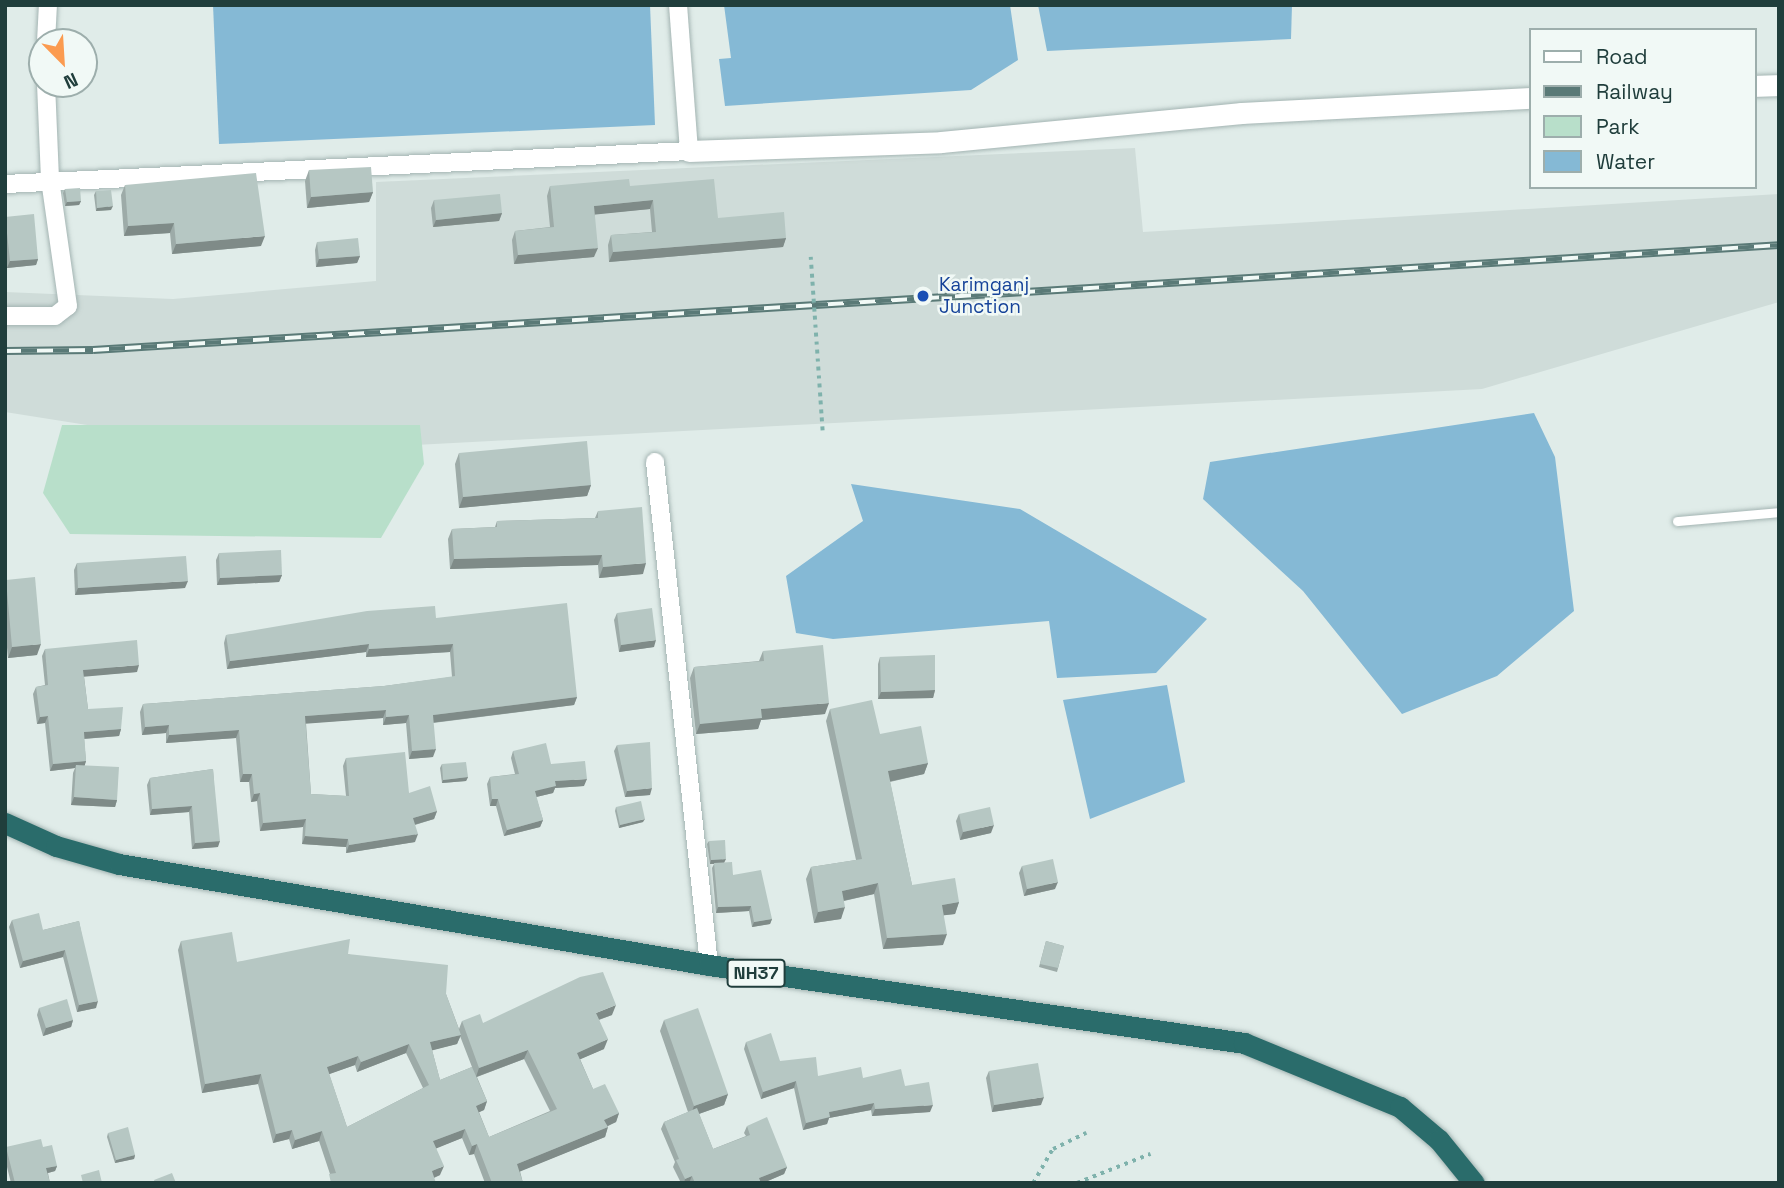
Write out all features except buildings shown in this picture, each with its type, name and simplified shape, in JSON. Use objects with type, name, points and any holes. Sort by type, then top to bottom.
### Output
[{"type":"highway","name":"NH37","points":[[5,823],[56,846],[119,863],[709,965],[1244,1043],[1400,1107],[1439,1140],[1474,1183]]},
{"type":"street","points":[[47,28],[48,5]]},
{"type":"street","points":[[678,5],[689,151]]},
{"type":"street","points":[[1756,86],[1779,85]]},
{"type":"street","points":[[5,316],[55,316],[68,306],[50,178],[47,98]]},
{"type":"street","points":[[5,184],[50,178],[941,142],[1242,113],[1528,98]]},
{"type":"street","points":[[655,462],[709,965]]},
{"type":"lane","points":[[1676,521],[1779,512]]},
{"type":"path","points":[[811,257],[823,432]]},
{"type":"path","points":[[1033,1183],[1053,1149],[1086,1133]]},
{"type":"path","points":[[1077,1183],[1150,1154]]},
{"type":"shaded area","points":[[1135,148],[1143,232],[1779,194],[1779,302],[1482,389],[264,453],[5,412],[5,292],[173,299],[376,281],[376,182]]},
{"type":"green space","points":[[62,425],[420,425],[424,464],[381,538],[70,534],[43,493]]},
{"type":"water","points":[[213,5],[650,5],[655,125],[219,144]]},
{"type":"water","points":[[724,5],[1010,5],[1018,60],[971,90],[725,106],[719,59],[731,58]]},
{"type":"water","points":[[1038,5],[1292,5],[1291,39],[1047,51]]},
{"type":"water","points":[[1534,413],[1555,457],[1574,611],[1497,676],[1402,714],[1303,591],[1203,499],[1210,462]]},
{"type":"water","points":[[851,484],[1020,509],[1207,619],[1156,673],[1057,678],[1049,621],[833,639],[796,633],[786,576],[863,521]]},
{"type":"water","points":[[1167,685],[1185,782],[1090,819],[1063,700]]},
{"type":"railway","points":[[5,351],[93,350],[1779,245]]},
{"type":"place","name":"Karimganj Junction","points":[[923,296]]}]
